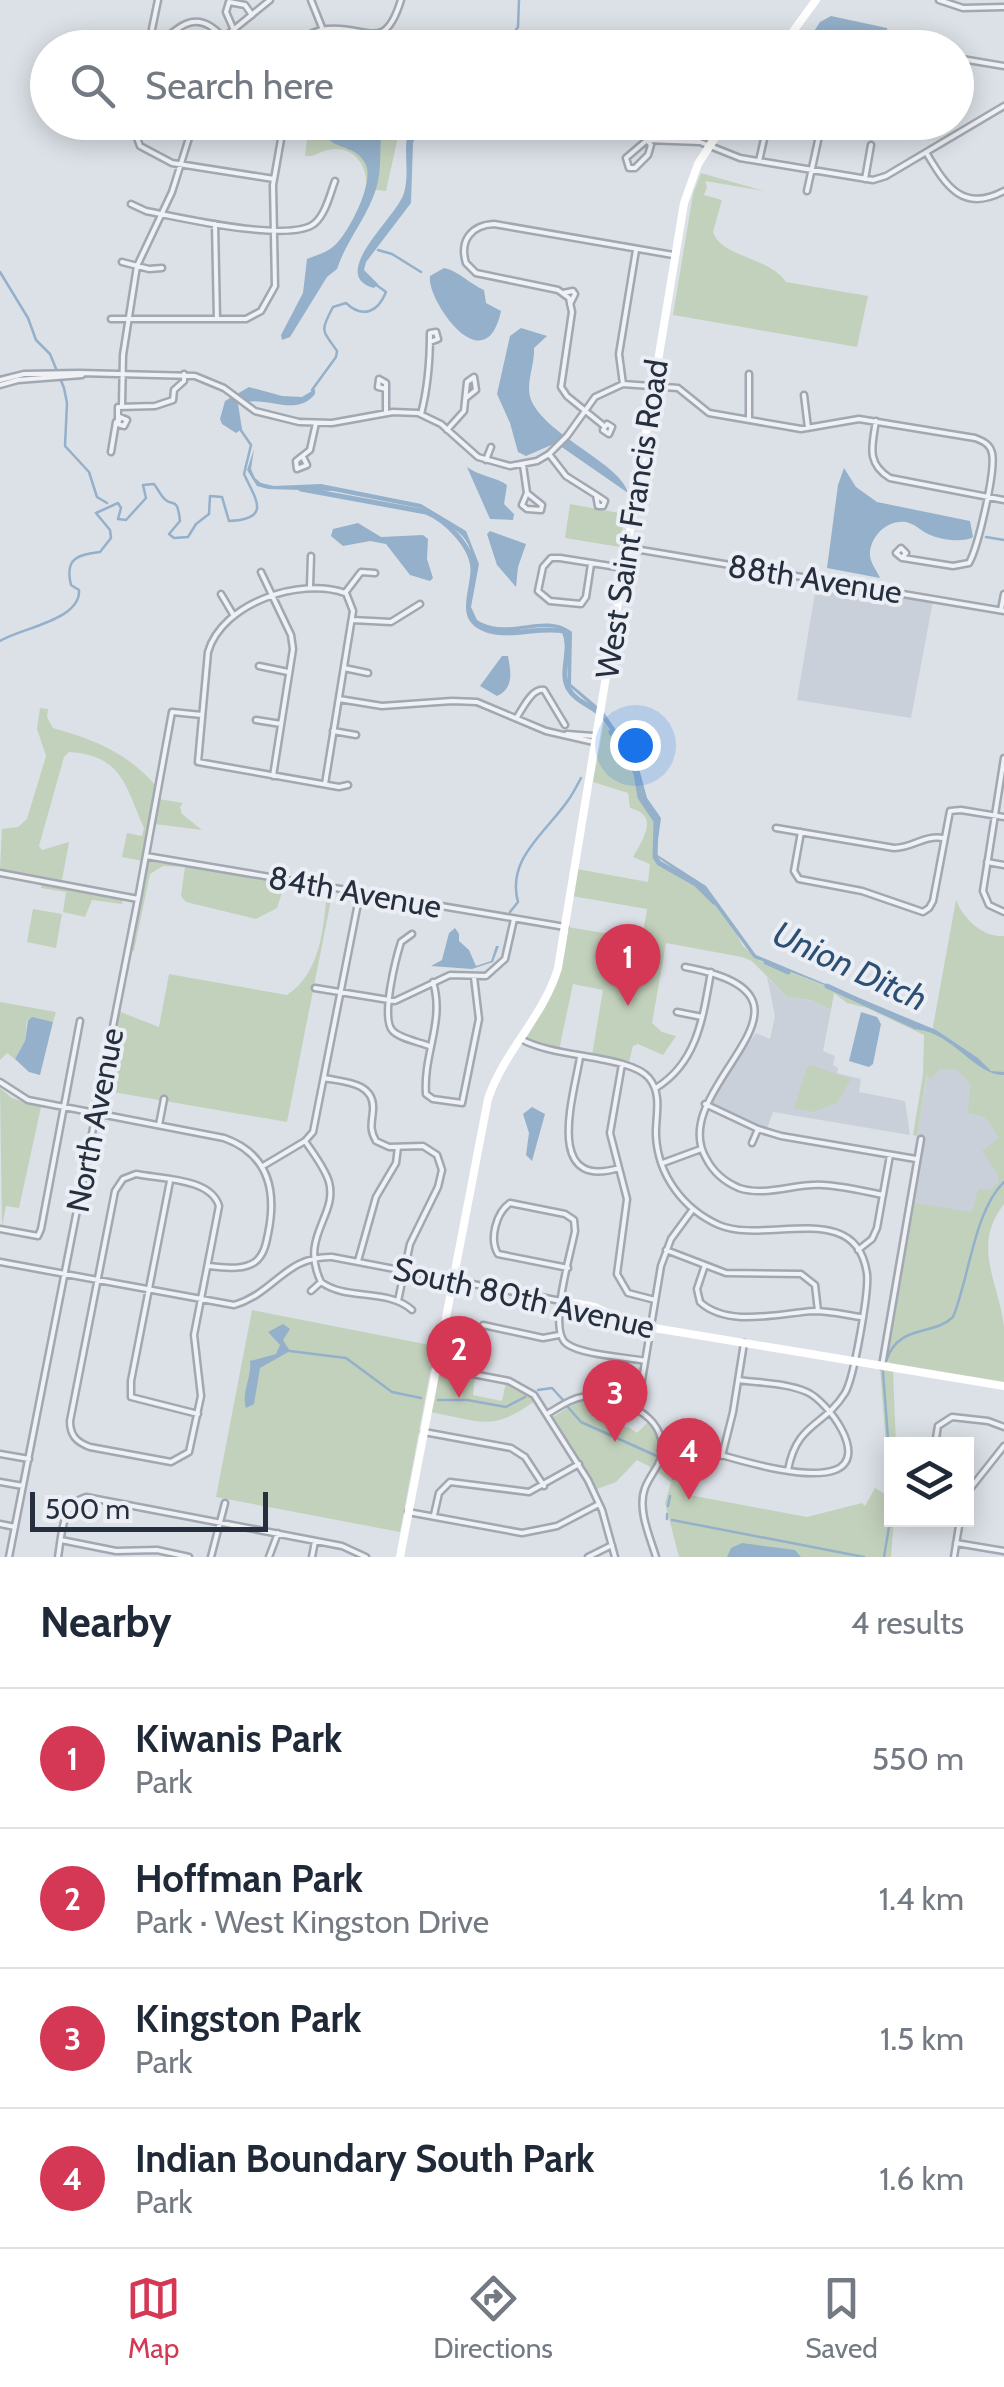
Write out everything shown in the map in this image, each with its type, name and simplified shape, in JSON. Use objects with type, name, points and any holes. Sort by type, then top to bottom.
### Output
[{"type":"street","points":[[153,30],[158,0]]},
{"type":"street","points":[[231,30],[270,0]]},
{"type":"street","points":[[311,0],[323,30]]},
{"type":"street","points":[[388,30],[401,0]]},
{"type":"street","points":[[794,30],[816,0]]},
{"type":"street","points":[[939,0],[962,8],[1004,7]]},
{"type":"street","points":[[234,28],[226,12],[230,2],[245,5],[252,15]]},
{"type":"street","points":[[177,30],[188,21],[214,30]]},
{"type":"street","points":[[974,61],[1004,66]]},
{"type":"street","points":[[974,124],[1004,106]]},
{"type":"street","points":[[138,140],[141,148],[182,164],[274,180]]},
{"type":"street","points":[[122,405],[127,322],[137,266],[162,214],[189,140]]},
{"type":"street","points":[[111,320],[246,320],[261,311],[276,279],[272,230],[281,140]]},
{"type":"street","points":[[647,140],[651,145],[648,155],[635,168],[629,168],[626,158],[647,140],[709,144],[727,155],[865,179],[886,176],[946,140]]},
{"type":"street","name":"West Saint Francis Road","points":[[400,1557],[488,1099],[554,980],[674,256],[687,190],[712,140]]},
{"type":"street","points":[[759,162],[764,140]]},
{"type":"street","points":[[807,191],[818,140]]},
{"type":"street","points":[[865,179],[871,145]]},
{"type":"street","points":[[926,152],[945,184],[956,193],[985,199],[1004,191]]},
{"type":"street","points":[[131,204],[215,224],[304,229],[314,224],[324,210],[335,181]]},
{"type":"street","points":[[215,224],[217,319]]},
{"type":"street","points":[[604,426],[567,396],[560,382],[568,342],[569,298],[562,293],[476,273],[466,263],[465,242],[470,232],[482,224],[494,224],[674,256]]},
{"type":"street","points":[[624,384],[619,354],[636,248]]},
{"type":"street","points":[[122,262],[162,268]]},
{"type":"street","points":[[420,414],[432,359],[430,342]]},
{"type":"street","points":[[0,382],[24,374],[184,374],[213,382],[268,415],[316,423],[386,413],[420,414],[486,460],[523,465],[558,448],[595,397],[624,384],[654,384],[684,391],[710,414],[808,428],[854,419],[975,438],[988,444],[992,458],[986,497],[976,550],[969,563],[953,566],[903,558]]},
{"type":"street","points":[[112,452],[118,406],[156,406],[173,400],[184,374]]},
{"type":"street","points":[[749,374],[749,420]]},
{"type":"street","points":[[386,389],[386,413]]},
{"type":"street","points":[[804,395],[808,428]]},
{"type":"street","points":[[448,430],[464,411],[466,398]]},
{"type":"street","points":[[876,422],[870,456],[878,470],[890,478],[1004,500]]},
{"type":"street","points":[[303,457],[310,450],[316,423]]},
{"type":"street","points":[[486,460],[491,447]]},
{"type":"street","points":[[549,454],[566,476],[596,495]]},
{"type":"street","points":[[523,465],[527,493]]},
{"type":"street","name":"88th Avenue","points":[[626,548],[1003,610]]},
{"type":"street","points":[[310,586],[311,556]]},
{"type":"street","points":[[591,564],[586,597],[581,604],[550,601],[538,591],[542,567],[555,558],[623,568]]},
{"type":"street","points":[[261,572],[291,635],[290,672],[272,776]]},
{"type":"street","points":[[345,593],[361,572],[375,573]]},
{"type":"street","points":[[325,784],[353,606],[345,593],[310,586],[291,589],[234,616],[214,635],[209,647],[198,762],[272,776],[325,784],[348,785]]},
{"type":"street","points":[[221,594],[234,616]]},
{"type":"street","points":[[1003,610],[1004,594]]},
{"type":"street","points":[[352,620],[391,622],[420,604]]},
{"type":"street","points":[[259,666],[290,672]]},
{"type":"street","points":[[344,668],[368,673]]},
{"type":"street","points":[[519,719],[534,691],[544,690],[566,725]]},
{"type":"street","points":[[338,699],[391,706],[465,701],[490,706],[563,735],[595,739]]},
{"type":"street","name":"North Avenue","points":[[9,1557],[172,712],[202,715]]},
{"type":"street","points":[[256,720],[281,724]]},
{"type":"street","points":[[333,732],[356,735]]},
{"type":"street","points":[[1004,762],[984,896],[993,908],[1004,912]]},
{"type":"street","points":[[801,832],[794,871],[800,879],[862,891],[919,912],[931,905],[950,811],[1004,817]]},
{"type":"street","points":[[776,828],[900,848],[926,836],[943,838]]},
{"type":"street","name":"84th Avenue","points":[[146,856],[565,927]]},
{"type":"street","points":[[987,862],[1004,865]]},
{"type":"street","points":[[0,873],[138,899]]},
{"type":"street","points":[[263,1166],[306,1140],[315,1126],[360,892]]},
{"type":"street","points":[[315,988],[389,1001],[403,999],[450,975],[486,976],[501,965],[514,918]]},
{"type":"street","points":[[412,934],[401,942],[389,1001],[392,1030],[429,1046]]},
{"type":"street","points":[[685,967],[729,977],[742,986],[751,1001],[754,1018],[744,1047],[705,1104],[699,1122],[702,1150],[714,1171],[752,1191],[822,1184],[883,1195]]},
{"type":"street","points":[[656,1088],[670,1080],[693,1048],[711,972]]},
{"type":"street","points":[[433,982],[438,1013],[425,1069],[426,1094],[433,1099],[462,1103],[479,1019],[474,977]]},
{"type":"street","points":[[677,1012],[702,1017]]},
{"type":"street","points":[[0,1229],[38,1236],[80,1021]]},
{"type":"street","points":[[520,1039],[542,1050],[622,1064],[644,1073],[656,1088],[656,1134],[661,1164],[676,1192],[693,1209],[735,1231],[826,1228],[842,1234],[858,1250],[867,1281],[854,1362],[844,1395],[799,1438],[788,1470]]},
{"type":"street","points":[[580,1057],[568,1133],[573,1158],[594,1171],[619,1168]]},
{"type":"street","points":[[622,1064],[610,1132],[627,1198],[617,1266],[619,1282],[628,1293],[655,1300]]},
{"type":"street","points":[[324,1078],[365,1088],[373,1103],[372,1134],[383,1145],[430,1149],[437,1155],[442,1170],[438,1187],[410,1244],[398,1302]]},
{"type":"street","points":[[0,1082],[19,1097],[229,1139],[250,1152],[263,1166],[273,1197],[265,1247],[256,1261],[246,1266],[208,1266]]},
{"type":"street","points":[[159,1125],[164,1099]]},
{"type":"street","points":[[705,1104],[758,1130],[918,1159]]},
{"type":"street","points":[[752,1143],[758,1130]]},
{"type":"street","points":[[882,1366],[922,1139]]},
{"type":"street","points":[[306,1140],[328,1178],[330,1191],[313,1242],[321,1282],[334,1290],[398,1302],[412,1310]]},
{"type":"street","points":[[358,1261],[376,1197],[396,1162],[398,1147]]},
{"type":"street","points":[[661,1164],[702,1150]]},
{"type":"street","points":[[858,1250],[875,1233],[890,1154]]},
{"type":"street","points":[[566,1163],[573,1158]]},
{"type":"street","points":[[136,1174],[170,1181],[206,1188],[217,1198],[219,1212],[194,1335],[200,1377],[192,1445],[184,1457],[162,1461],[90,1447],[70,1432],[118,1185],[136,1174]]},
{"type":"street","points":[[170,1181],[131,1397],[198,1414]]},
{"type":"street","points":[[568,1268],[498,1254],[494,1242],[499,1214],[510,1203],[565,1214],[574,1220],[576,1228],[559,1335],[576,1348],[645,1361]]},
{"type":"street","points":[[634,1406],[640,1392],[666,1250],[693,1209]]},
{"type":"street","points":[[666,1250],[740,1274],[801,1274],[815,1285],[818,1311]]},
{"type":"street","name":"South 80th Avenue","points":[[314,1258],[332,1256],[595,1307],[630,1324],[1004,1386]]},
{"type":"street","points":[[0,1262],[234,1306],[253,1299],[295,1263],[314,1258]]},
{"type":"street","points":[[705,1265],[697,1289],[703,1306],[722,1314],[818,1311],[862,1316]]},
{"type":"street","points":[[312,1290],[321,1282]]},
{"type":"street","points":[[483,1325],[543,1338],[559,1335]]},
{"type":"street","points":[[722,1456],[744,1343]]},
{"type":"street","points":[[436,1366],[516,1384],[534,1395],[600,1504],[614,1557]]},
{"type":"street","points":[[663,1448],[694,1442],[722,1456],[788,1470],[824,1472],[838,1469],[848,1458],[850,1448],[845,1435],[818,1399],[806,1391],[738,1380]]},
{"type":"street","points":[[546,1414],[582,1398],[634,1406],[648,1417],[662,1437],[663,1448],[643,1498],[656,1557]]},
{"type":"street","points":[[936,1437],[938,1426],[952,1416],[1004,1427]]},
{"type":"street","points":[[424,1432],[511,1448],[525,1457],[544,1486]]},
{"type":"street","points":[[974,1484],[1003,1449]]},
{"type":"street","points":[[0,1454],[28,1459]]},
{"type":"street","points":[[434,1517],[439,1494],[450,1482],[523,1492],[544,1486],[579,1464]]},
{"type":"street","points":[[0,1482],[23,1486]]},
{"type":"street","points":[[58,1557],[68,1508],[86,1498],[315,1540],[366,1557]]},
{"type":"street","points":[[211,1557],[225,1503]]},
{"type":"street","points":[[408,1512],[531,1533],[557,1526],[600,1504]]},
{"type":"street","points":[[0,1524],[15,1527]]},
{"type":"street","points":[[954,1557],[959,1527]]},
{"type":"street","points":[[269,1557],[278,1534]]},
{"type":"street","points":[[61,1540],[116,1551],[157,1550],[190,1557]]},
{"type":"street","points":[[312,1557],[315,1540]]},
{"type":"street","points":[[956,1543],[1004,1551]]},
{"type":"street","points":[[588,1557],[612,1545]]},
{"type":"shaded area","points":[[817,581],[933,601],[911,718],[797,700]]},
{"type":"shaded area","points":[[767,977],[787,997],[811,1000],[831,1010],[823,1051],[835,1056],[833,1065],[838,1068],[837,1073],[861,1079],[859,1092],[905,1101],[910,1135],[773,1112],[767,1129],[711,1105],[710,1100],[756,1033],[770,1039],[775,1016]]},
{"type":"shaded area","points":[[934,1036],[992,1078],[1004,1178],[892,1341],[882,1339]]},
{"type":"green space","points":[[307,140],[397,140],[386,191],[366,189],[362,165],[345,150],[305,156]]},
{"type":"green space","points":[[701,173],[764,191],[705,181],[704,195],[722,200],[713,232],[725,247],[769,267],[786,282],[868,296],[857,347],[673,315],[693,194]]},
{"type":"green space","points":[[570,504],[625,514],[620,547],[565,538]]},
{"type":"green space","points":[[40,708],[48,709],[47,717],[53,728],[109,749],[156,786],[143,861],[122,857],[127,833],[142,836],[144,828],[120,776],[101,760],[69,752],[64,757],[39,846],[42,850],[69,842],[62,880],[0,869],[2,829],[18,827],[27,819],[46,756],[37,729]]},
{"type":"green space","points":[[604,722],[633,763],[656,815],[654,856],[704,890],[729,920],[743,946],[760,961],[840,991],[919,1030],[932,1032],[956,900],[976,926],[989,934],[1004,936],[1004,1204],[994,1219],[988,1250],[1004,1327],[1004,1383],[891,1365],[886,1359],[913,1203],[972,1212],[978,1189],[989,1190],[998,1183],[999,1176],[982,1151],[999,1138],[985,1117],[968,1113],[970,1084],[958,1070],[940,1069],[930,1080],[927,1074],[917,1136],[913,1135],[923,1074],[924,1035],[867,1008],[847,1003],[834,993],[831,1010],[811,1000],[787,997],[752,961],[742,957],[666,943],[652,1023],[662,1032],[676,1036],[663,1055],[638,1044],[633,1046],[629,1062],[592,1055],[603,990],[573,984],[559,1050],[526,1039],[557,982],[567,927],[642,939],[647,909],[572,896],[577,869],[648,882],[650,864],[633,857],[646,828],[645,816],[630,808],[628,793],[593,782]]},
{"type":"green space","points":[[159,799],[183,803],[182,814],[202,830],[154,824]]},
{"type":"green space","points":[[151,858],[333,890],[287,1122],[107,1091],[118,1011],[159,1027],[169,974],[287,995],[314,962],[322,933],[327,889],[285,883],[277,908],[256,919],[186,902],[181,896],[185,867],[163,866],[150,874],[134,951],[130,951],[147,860]]},
{"type":"green space","points":[[42,882],[123,897],[122,904],[92,900],[85,917],[63,912],[66,892],[41,888]]},
{"type":"green space","points":[[33,909],[62,914],[56,948],[27,942]]},
{"type":"green space","points":[[0,1002],[56,1012],[53,1022],[27,1021],[25,1041],[15,1059],[7,1053],[0,1060]]},
{"type":"green space","points":[[811,1065],[851,1079],[837,1103],[813,1112],[794,1108]]},
{"type":"green space","points":[[0,1088],[12,1098],[41,1107],[19,1208],[6,1206],[2,1226]]},
{"type":"green space","points":[[252,1310],[435,1346],[400,1532],[216,1497]]},
{"type":"green space","points":[[880,1368],[893,1371],[896,1437],[885,1437]]},
{"type":"green space","points":[[440,1370],[475,1376],[473,1395],[502,1401],[506,1382],[536,1400],[496,1421],[430,1412]]},
{"type":"green space","points":[[582,1399],[596,1400],[593,1418],[637,1433],[649,1421],[660,1445],[654,1469],[637,1460],[616,1482],[597,1489],[553,1417]]},
{"type":"green space","points":[[687,1444],[683,1467],[689,1495],[807,1517],[862,1503],[865,1506],[875,1488],[884,1493],[884,1527],[893,1527],[891,1557],[679,1557],[665,1503],[671,1482],[657,1472],[667,1449]]},
{"type":"water","points":[[831,16],[887,30],[815,30]]},
{"type":"water","points":[[329,140],[381,140],[376,189],[337,269],[327,277],[290,337],[282,340],[303,293],[307,259],[329,250],[341,239],[363,195],[368,173],[363,159]]},
{"type":"water","points":[[407,140],[414,140],[411,203],[366,262],[364,270],[378,284],[374,288],[361,281],[361,258],[399,203],[407,175]]},
{"type":"water","points":[[444,268],[484,290],[486,303],[501,311],[493,332],[483,340],[470,339],[458,330],[437,302],[430,276]]},
{"type":"water","points":[[521,328],[547,336],[534,348],[529,389],[532,402],[553,427],[612,471],[628,493],[556,443],[526,456],[518,452],[497,394],[510,336]]},
{"type":"water","points":[[249,387],[282,396],[302,397],[315,389],[315,394],[298,405],[259,401],[238,404],[242,429],[236,433],[220,419],[225,401]]},
{"type":"water","points":[[254,449],[251,469],[261,483],[321,484],[421,504],[466,531],[479,564],[471,607],[477,620],[502,627],[550,624],[572,632],[571,684],[603,711],[637,761],[647,798],[661,818],[656,854],[706,886],[756,955],[936,1030],[991,1071],[1004,1075],[984,1069],[942,1038],[840,991],[754,958],[704,890],[653,854],[657,819],[643,799],[631,758],[594,708],[568,685],[567,631],[544,627],[499,632],[477,625],[468,610],[471,554],[459,532],[419,508],[333,491],[257,486],[247,470]]},
{"type":"water","points":[[467,467],[507,485],[504,504],[514,514],[513,520],[490,519]]},
{"type":"water","points":[[844,468],[856,487],[877,502],[970,521],[973,537],[945,539],[909,523],[892,523],[876,536],[870,549],[880,578],[827,568],[838,485]]},
{"type":"water","points":[[358,523],[381,537],[423,535],[428,539],[427,559],[433,578],[430,581],[410,575],[386,544],[370,541],[343,546],[331,536],[333,529]]},
{"type":"water","points":[[490,531],[526,544],[516,587],[497,565],[487,534]]},
{"type":"water","points":[[502,656],[508,656],[510,679],[497,696],[480,686]]},
{"type":"water","points":[[455,928],[476,966],[491,961],[499,946],[493,962],[472,969],[431,966],[442,960],[449,933]]},
{"type":"water","points":[[861,1012],[877,1017],[881,1024],[873,1064],[869,1067],[849,1061]]},
{"type":"water","points":[[32,1017],[53,1022],[40,1075],[29,1072],[15,1059]]},
{"type":"water","points":[[532,1107],[545,1114],[532,1161],[526,1155],[529,1133],[523,1114]]},
{"type":"water","points":[[283,1324],[290,1329],[283,1340],[290,1351],[260,1368],[254,1404],[246,1408],[250,1361],[276,1354],[280,1345],[268,1332]]},
{"type":"water","points":[[742,1543],[795,1550],[801,1557],[727,1557],[731,1548]]},
{"type":"waterway","points":[[516,30],[519,0]]},
{"type":"waterway","points":[[378,250],[421,272]]},
{"type":"waterway","points":[[0,272],[28,318],[36,340],[50,354],[64,388],[65,446],[89,472],[97,497],[107,503]]},
{"type":"waterway","points":[[312,390],[336,357],[337,351],[324,331],[333,307],[346,303],[358,311],[369,311],[386,292],[375,284]]},
{"type":"waterway","points":[[0,641],[70,609],[79,590],[71,585],[72,563],[80,556],[100,552],[111,538],[110,530],[96,513],[118,503],[118,519],[126,520],[146,498],[143,485],[154,484],[166,500],[176,504],[180,521],[169,534],[174,538],[188,537],[209,514],[210,496],[222,497],[229,521],[256,512],[253,492],[244,474],[251,445],[240,429]]},
{"type":"waterway","name":"Union Ditch","points":[[301,489],[426,512],[442,521],[457,535],[472,561],[468,604],[472,620],[496,632],[564,631],[568,688],[600,714]]},
{"type":"waterway","points":[[986,537],[1004,540]]},
{"type":"waterway","name":"Union Ditch","points":[[611,732],[636,773],[640,797],[656,821],[655,857],[696,884],[714,902]]},
{"type":"waterway","points":[[510,912],[518,902],[516,886],[523,859],[581,778]]},
{"type":"waterway","name":"Union Ditch","points":[[766,962],[788,972]]},
{"type":"waterway","name":"Union Ditch","points":[[827,986],[916,1027]]},
{"type":"waterway","points":[[886,1361],[899,1341],[953,1317],[979,1227],[1004,1182]]},
{"type":"waterway","points":[[290,1351],[346,1358],[392,1392],[421,1398]]},
{"type":"waterway","points":[[883,1372],[890,1465],[889,1527],[884,1557]]},
{"type":"waterway","points":[[538,1390],[552,1388],[564,1401]]},
{"type":"waterway","points":[[438,1400],[506,1407],[525,1397]]},
{"type":"waterway","points":[[567,1406],[581,1422],[659,1457]]},
{"type":"waterway","points":[[664,1460],[677,1469],[673,1479]]},
{"type":"waterway","points":[[668,1506],[670,1496]]},
{"type":"waterway","points":[[667,1514],[667,1519]]},
{"type":"waterway","points":[[672,1520],[864,1557]]},
{"type":"place","name":"Kiwanis Park","points":[[628,1006]]},
{"type":"place","name":"Hoffman Park","points":[[459,1398]]},
{"type":"place","name":"Kingston Park","points":[[615,1442]]},
{"type":"place","name":"Indian Boundary South Park","points":[[689,1500]]}]
